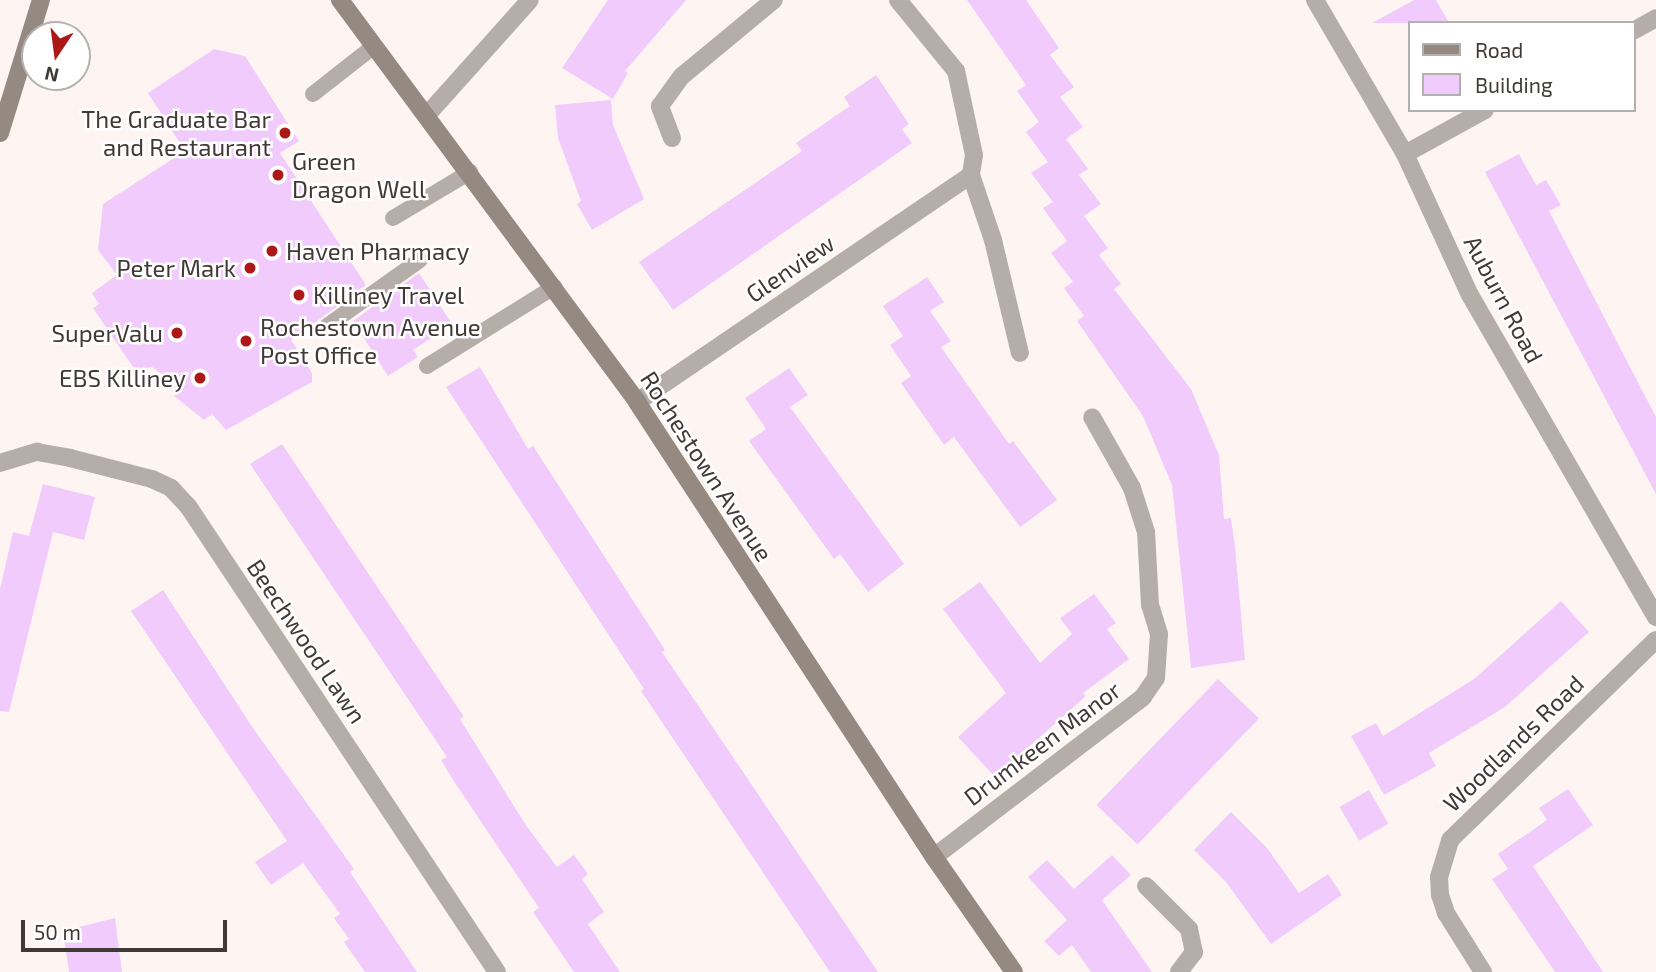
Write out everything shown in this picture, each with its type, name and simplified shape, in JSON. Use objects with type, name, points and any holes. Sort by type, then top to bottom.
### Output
[{"type":"main road","points":[[0,133],[41,0]]},
{"type":"main road","name":"Rochestown Avenue","points":[[340,0],[470,172],[637,402],[934,857],[1014,972]]},
{"type":"street","points":[[427,115],[530,0]]},
{"type":"street","points":[[672,138],[660,106],[682,76],[774,0]]},
{"type":"street","points":[[898,0],[956,71],[974,155],[971,174],[993,240],[1020,353]]},
{"type":"street","name":"Auburn Road","points":[[1315,0],[1405,153],[1470,295],[1656,617]]},
{"type":"street","points":[[1635,29],[1656,18]]},
{"type":"street","points":[[1405,153],[1481,112]]},
{"type":"street","name":"Glenview","points":[[637,402],[971,174]]},
{"type":"street","name":"Drumkeen Manor","points":[[934,857],[1143,697],[1156,678],[1159,634],[1150,605],[1146,533],[1132,488],[1092,417]]},
{"type":"street","name":"Beechwood Lawn","points":[[0,463],[37,452],[152,479],[171,488],[188,506],[497,972]]},
{"type":"street","name":"Woodlands Road","points":[[1483,972],[1446,914],[1440,895],[1439,877],[1450,841],[1656,640]]},
{"type":"street","points":[[1146,886],[1189,929],[1194,952],[1179,972]]},
{"type":"lane","points":[[313,94],[373,47]]},
{"type":"lane","points":[[393,218],[470,172]]},
{"type":"lane","points":[[327,326],[420,260]]},
{"type":"lane","points":[[427,366],[554,287]]},
{"type":"building","points":[[608,0],[686,0],[625,71],[628,73],[613,99],[562,68]]},
{"type":"building","points":[[967,0],[1026,0],[1059,48],[1050,55],[1074,87],[1060,97],[1083,127],[1066,139],[1088,169],[1079,175],[1101,204],[1084,216],[1108,248],[1099,255],[1121,284],[1114,289],[1191,389],[1219,455],[1224,519],[1231,518],[1235,547],[1245,660],[1191,668],[1172,485],[1143,416],[1077,321],[1084,316],[1064,288],[1073,282],[1051,253],[1067,241],[1043,208],[1053,202],[1031,173],[1048,162],[1026,132],[1039,122],[1017,91],[1026,85]]},
{"type":"building","points":[[1414,0],[1436,0],[1448,21],[1408,21],[1372,23]]},
{"type":"building","points":[[214,49],[245,56],[299,141],[280,153],[366,285],[291,340],[312,373],[312,382],[226,430],[212,414],[204,420],[174,396],[175,384],[152,367],[135,370],[93,308],[99,304],[92,293],[117,275],[98,250],[103,204],[185,151],[148,93]]},
{"type":"building","points":[[876,75],[909,124],[902,129],[912,143],[673,310],[639,262],[802,151],[796,143],[850,106],[844,97]]},
{"type":"building","points":[[611,100],[613,125],[644,199],[592,230],[577,204],[581,201],[558,138],[555,105]]},
{"type":"building","points":[[1519,154],[1536,185],[1546,180],[1561,205],[1549,211],[1656,417],[1656,494],[1485,172]]},
{"type":"building","points":[[419,273],[452,324],[413,350],[418,357],[388,376],[353,321]]},
{"type":"building","points":[[927,277],[944,302],[930,311],[951,341],[941,347],[1009,444],[1013,441],[1057,500],[1020,527],[954,437],[944,445],[901,383],[911,376],[890,345],[903,336],[883,306]]},
{"type":"building","points":[[480,367],[528,449],[533,446],[665,650],[662,652],[878,972],[830,972],[641,691],[644,689],[446,387]]},
{"type":"building","points":[[789,368],[808,395],[790,407],[904,564],[868,592],[840,554],[834,559],[749,441],[766,429],[745,398]]},
{"type":"building","points":[[282,444],[464,717],[460,719],[525,824],[557,867],[574,855],[588,874],[582,879],[604,912],[588,924],[620,972],[574,972],[533,912],[539,908],[441,760],[447,757],[250,464]]},
{"type":"building","points":[[43,484],[95,497],[84,540],[53,532],[9,712],[0,711],[0,589],[13,532],[29,536]]},
{"type":"building","points":[[980,582],[1040,663],[1072,634],[1060,618],[1094,594],[1116,623],[1107,629],[1129,659],[1083,693],[1086,696],[995,777],[958,737],[1006,693],[943,609]]},
{"type":"building","points":[[163,590],[253,728],[354,869],[350,872],[417,972],[365,972],[344,942],[349,939],[334,918],[340,914],[303,863],[271,885],[255,862],[287,841],[131,611]]},
{"type":"building","points":[[1561,601],[1589,632],[1505,707],[1429,753],[1436,766],[1384,795],[1351,736],[1376,723],[1383,736],[1474,679]]},
{"type":"building","points":[[1218,679],[1259,719],[1137,844],[1096,805]]},
{"type":"building","points":[[1568,789],[1593,825],[1533,866],[1603,972],[1555,972],[1492,879],[1508,869],[1498,854],[1547,820],[1539,808]]},
{"type":"building","points":[[1369,790],[1388,824],[1359,841],[1340,807]]},
{"type":"building","points":[[1231,812],[1267,848],[1299,893],[1328,874],[1342,895],[1271,944],[1226,882],[1194,850]]},
{"type":"building","points":[[1112,855],[1131,875],[1102,900],[1152,972],[1091,972],[1072,945],[1059,956],[1044,941],[1067,920],[1028,877],[1047,860],[1074,889]]},
{"type":"building","points":[[115,918],[122,972],[69,972],[63,931]]},
{"type":"place","name":"The Graduate Bar and Restaurant","points":[[285,133]]},
{"type":"place","name":"Green Dragon Well","points":[[278,175]]},
{"type":"place","name":"Haven Pharmacy","points":[[272,251]]},
{"type":"place","name":"Peter Mark","points":[[250,268]]},
{"type":"place","name":"Killiney Travel","points":[[299,295]]},
{"type":"place","name":"SuperValu","points":[[177,333]]},
{"type":"place","name":"Rochestown Avenue Post Office","points":[[246,341]]},
{"type":"place","name":"EBS Killiney","points":[[200,378]]}]
